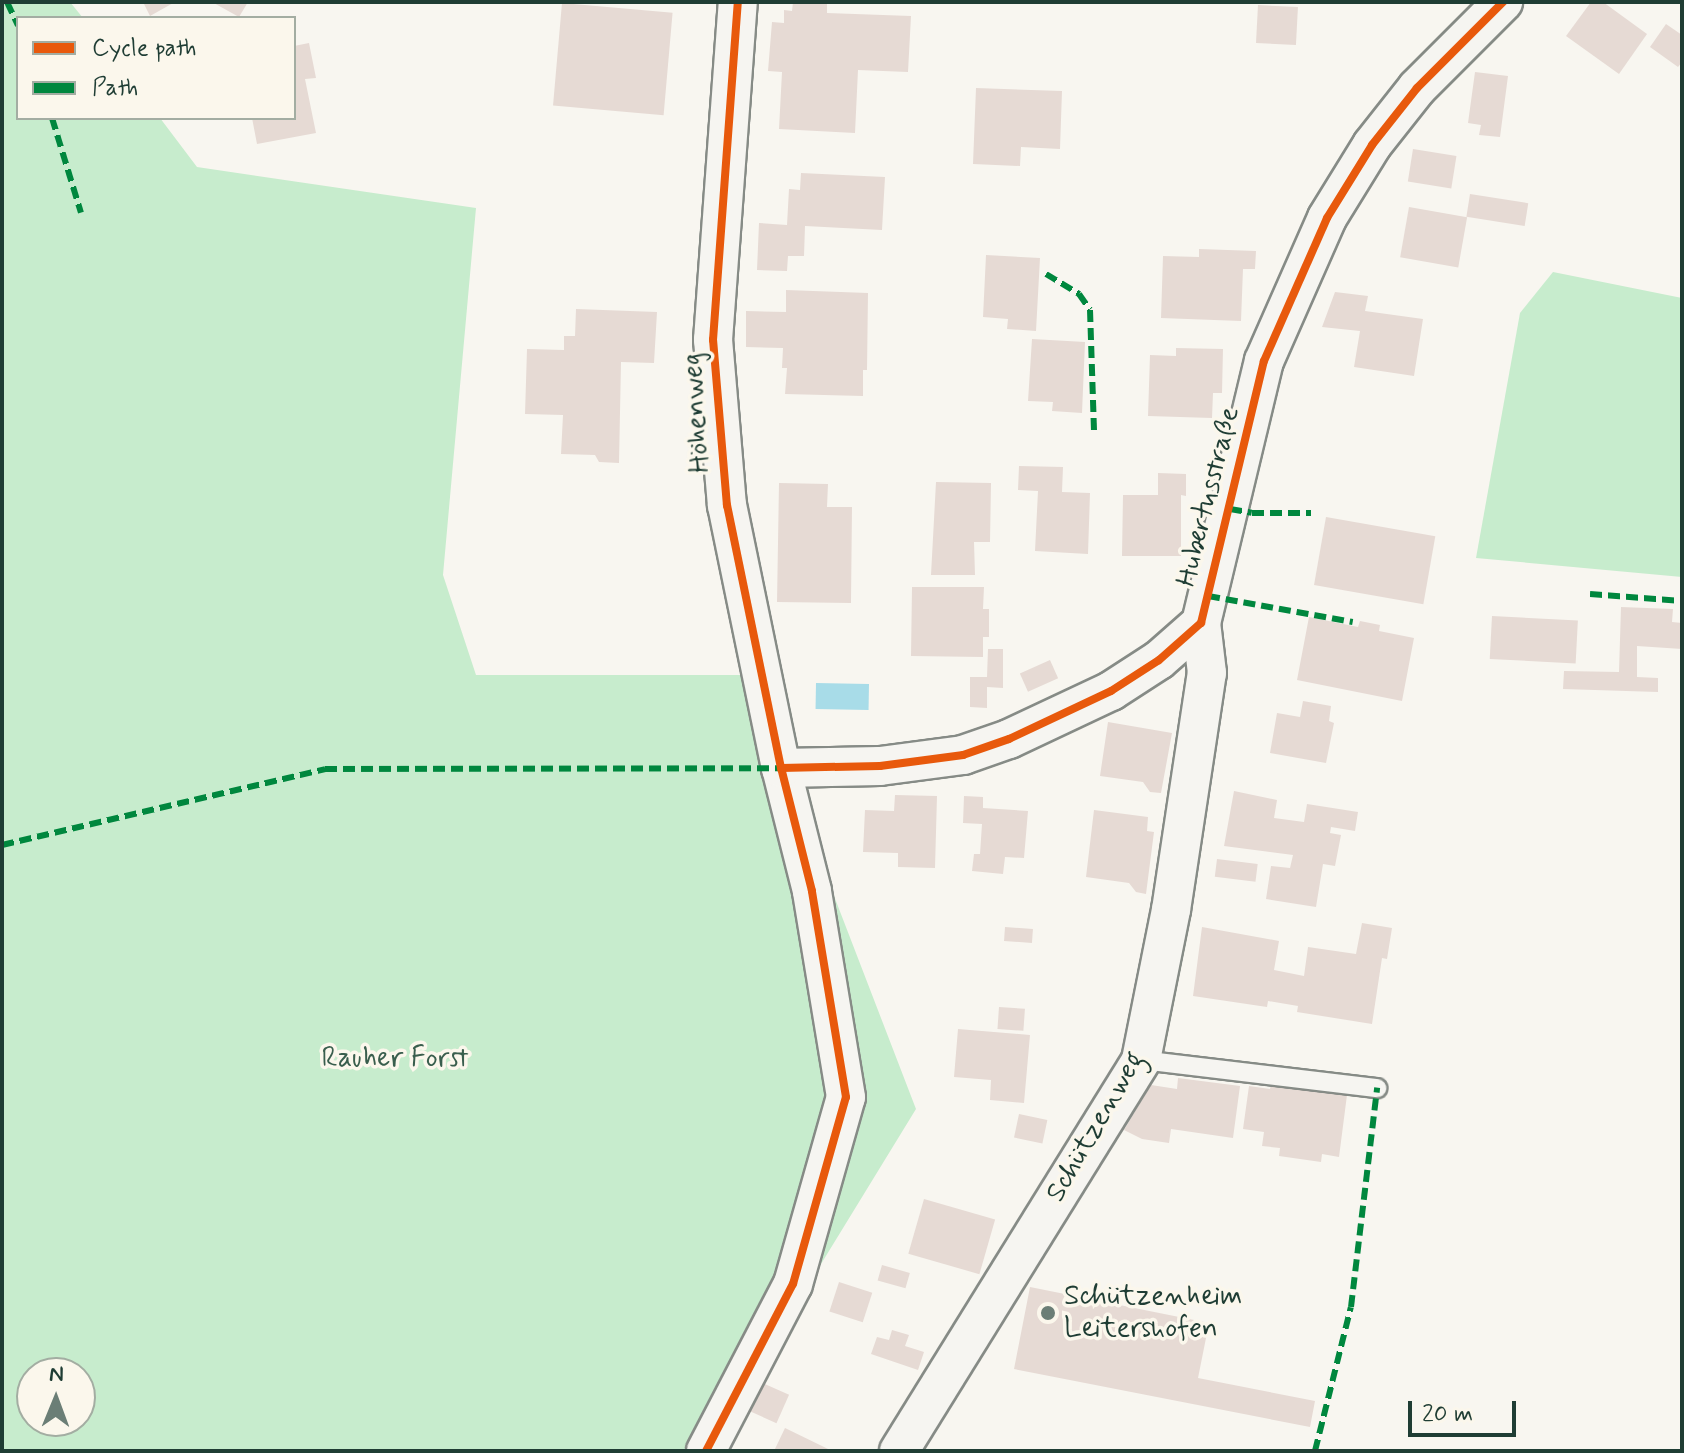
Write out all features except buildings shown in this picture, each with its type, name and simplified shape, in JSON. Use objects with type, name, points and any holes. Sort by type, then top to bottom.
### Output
[{"type":"street","name":"Höhenweg","points":[[706,1451],[793,1284],[846,1097],[812,891],[781,768],[727,506],[713,340],[738,2]]},
{"type":"street","name":"Hubertusstraße","points":[[781,768],[880,766],[963,755],[1009,739],[1111,691],[1159,660],[1201,623],[1264,361],[1327,218],[1372,145],[1417,88],[1503,2]]},
{"type":"street","name":"Schützenweg","points":[[899,1451],[1141,1060],[1171,910],[1207,673],[1201,623]]},
{"type":"lane","points":[[1141,1060],[1377,1088]]},
{"type":"green space","name":"Rauher Forst","points":[[2,2],[70,2],[81,16],[16,16],[16,120],[162,120],[197,167],[476,208],[443,575],[476,675],[749,675],[916,1109],[772,1344],[715,1451],[2,1451]]},
{"type":"green space","points":[[1553,272],[1682,298],[1682,577],[1476,558],[1520,313]]},
{"type":"water","points":[[816,683],[869,684],[869,710],[816,709]]},
{"type":"marked path","points":[[7,2],[16,22]]},
{"type":"marked path","points":[[53,120],[81,213]]},
{"type":"marked path","points":[[1046,274],[1079,294],[1090,310],[1094,432]]},
{"type":"marked path","points":[[1230,509],[1252,513],[1311,513]]},
{"type":"marked path","points":[[1590,594],[1682,601]]},
{"type":"marked path","points":[[1208,596],[1353,622]]},
{"type":"marked path","points":[[2,845],[325,769],[781,768]]},
{"type":"marked path","points":[[1315,1451],[1351,1307],[1377,1088]]},
{"type":"cycle path","points":[[706,1451],[793,1284],[846,1097],[812,891],[781,768],[727,506],[713,340],[738,2]]},
{"type":"cycle path","points":[[781,768],[880,766],[963,755],[1009,739],[1111,691],[1159,660],[1201,623],[1264,361],[1327,218],[1372,145],[1417,88],[1503,2]]},
{"type":"place","name":"Schützenheim Leitershofen","points":[[1048,1313]]}]
